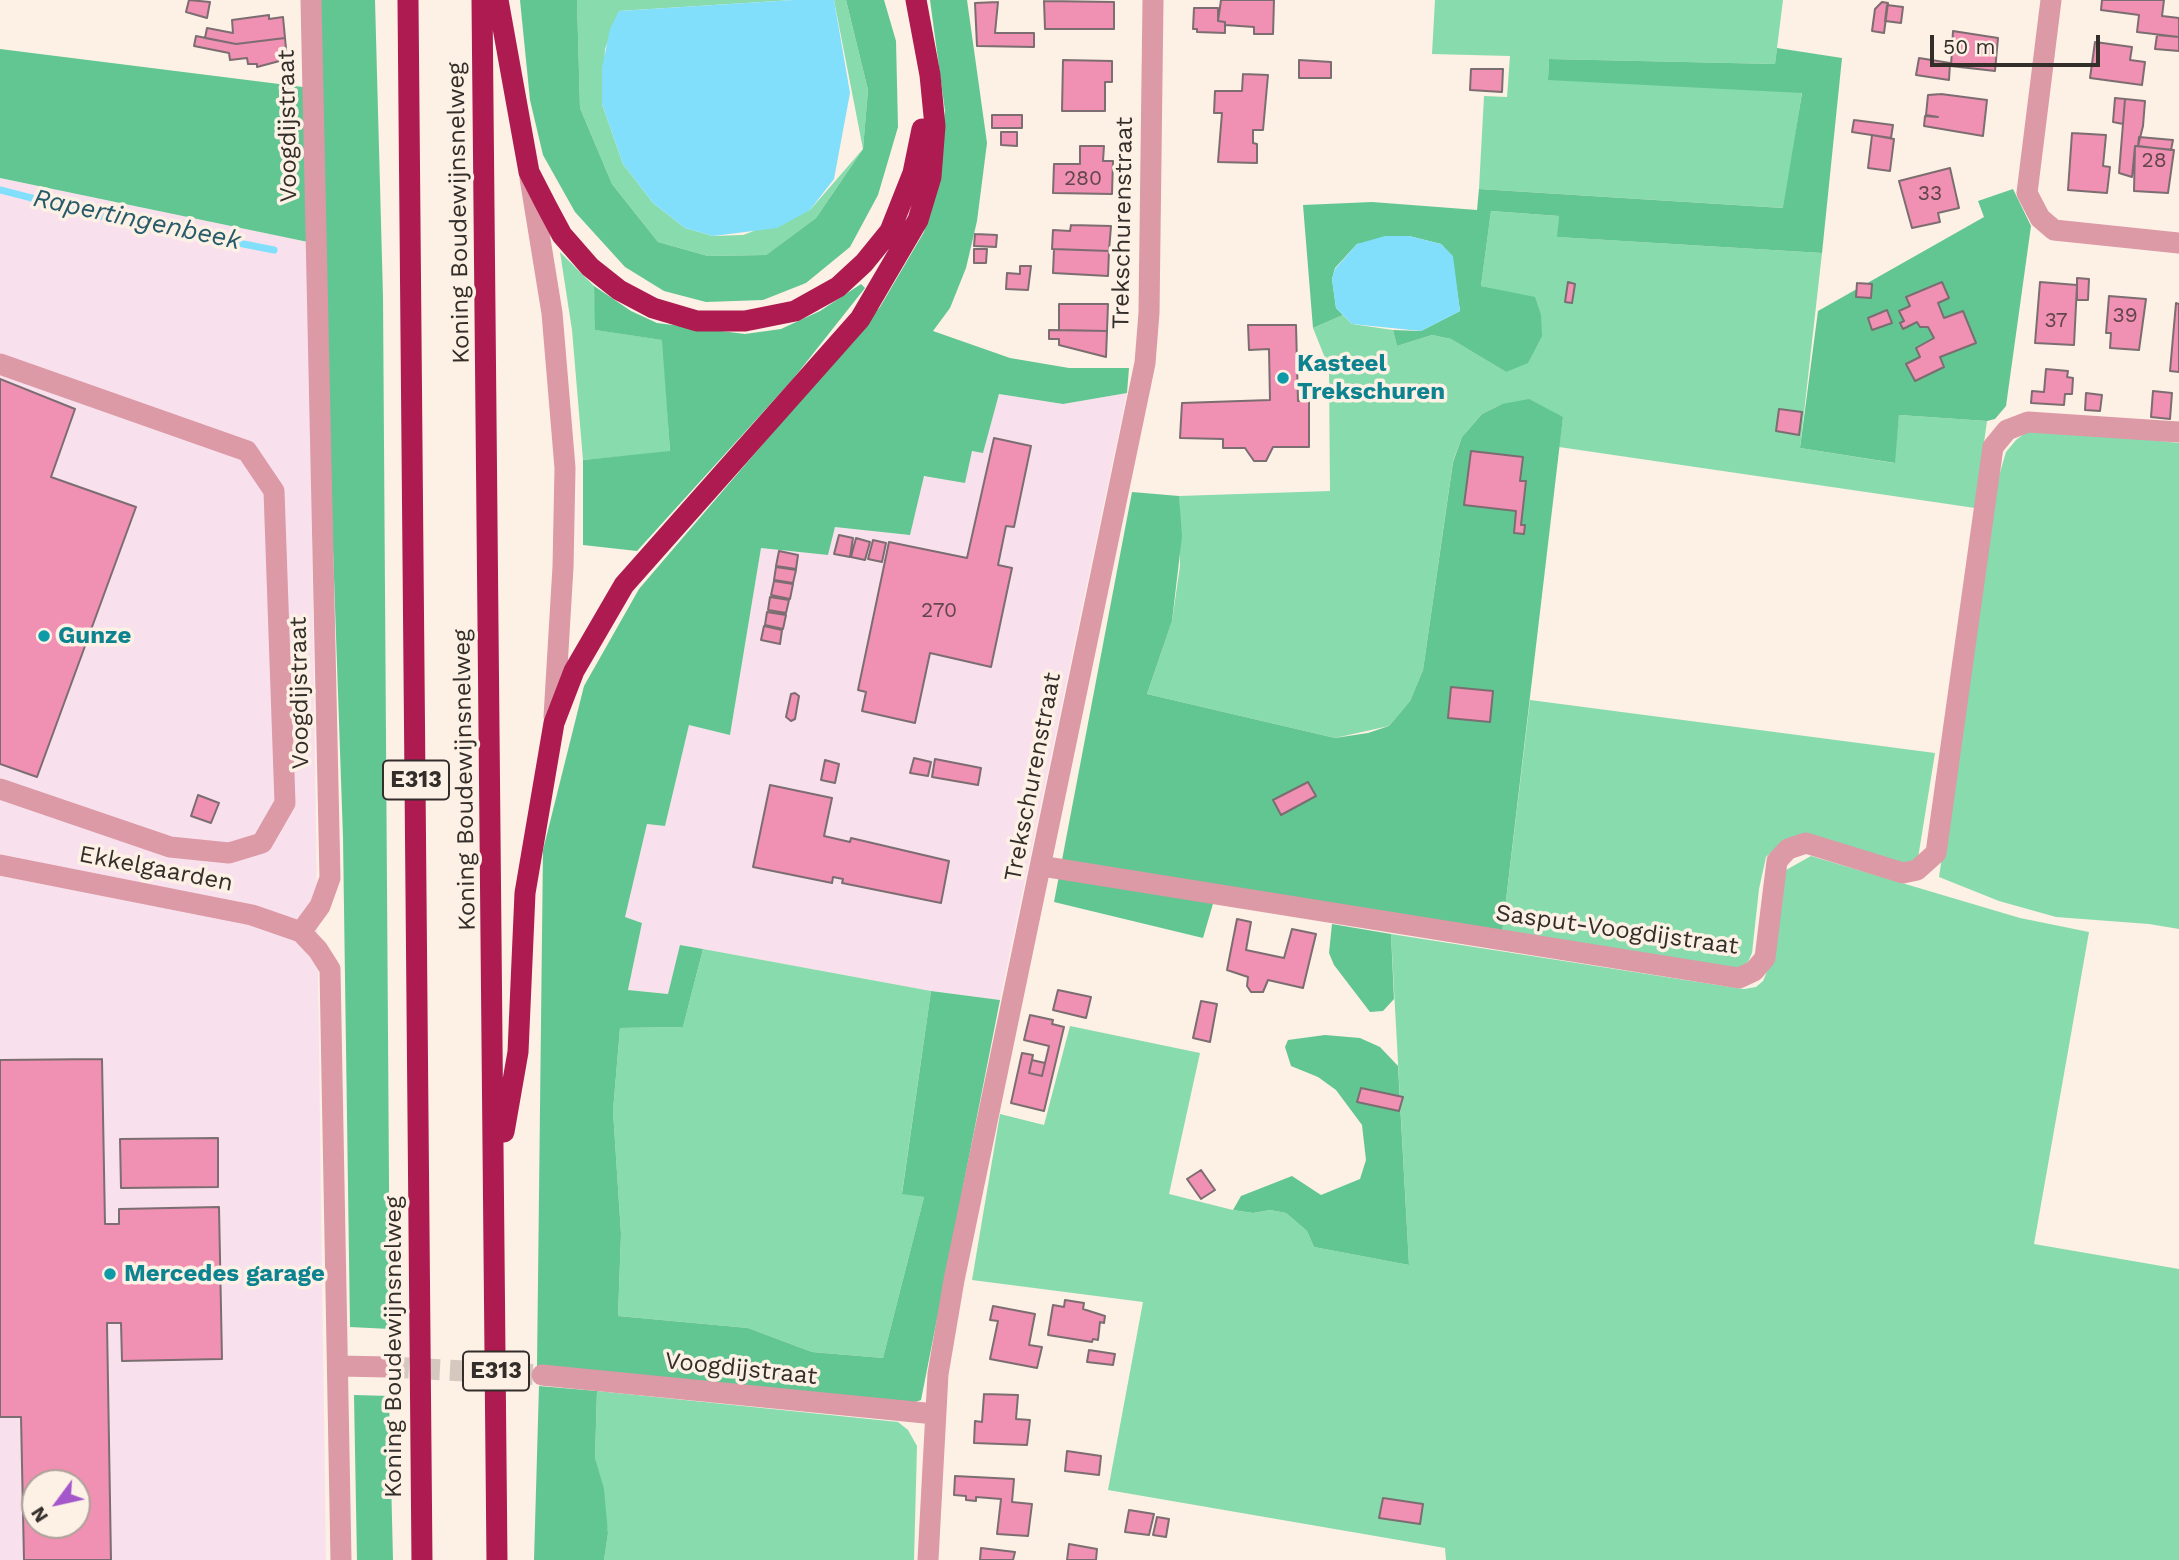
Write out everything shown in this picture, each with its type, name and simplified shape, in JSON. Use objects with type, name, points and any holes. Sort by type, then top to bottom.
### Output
[{"type":"highway","name":"Koning Boudewijnsnelweg","points":[[408,0],[422,1560]]},
{"type":"highway","name":"Koning Boudewijnsnelweg","points":[[482,0],[497,1560]]},
{"type":"highway","points":[[498,0],[529,172],[562,235],[590,267],[619,290],[641,302],[697,321],[745,321],[795,311],[838,287],[864,264],[890,231],[913,173],[930,75]]},
{"type":"highway","points":[[495,1182],[519,1052],[525,892],[554,723],[574,671],[624,585],[860,319],[918,219],[930,177],[935,126],[930,75],[916,0]]},
{"type":"street","name":"Voogdijstraat","points":[[300,932],[320,906],[330,877],[311,0]]},
{"type":"street","name":"Trekschurenstraat","points":[[928,1560],[938,1374],[954,1280],[1145,363],[1149,299],[1153,0]]},
{"type":"street","points":[[2051,0],[2027,193],[2040,218],[2054,230],[2179,243]]},
{"type":"street","points":[[529,172],[552,313],[565,468],[563,567],[554,723]]},
{"type":"street","points":[[0,364],[247,451],[274,491],[285,803],[262,843],[229,853],[170,847],[0,789]]},
{"type":"street","name":"Sasput-Voogdijstraat","points":[[1041,866],[1739,978],[1754,971],[1765,958],[1777,861],[1788,849],[1806,843],[1903,873],[1917,870],[1936,853],[1993,447],[2007,430],[2028,422],[2179,432]]},
{"type":"street","name":"Ekkelgaarden","points":[[0,866],[252,915],[300,932]]},
{"type":"street","points":[[300,932],[318,950],[330,969],[341,1560]]},
{"type":"street","points":[[339,1366],[388,1367]]},
{"type":"street","name":"Voogdijstraat","points":[[542,1375],[935,1414]]},
{"type":"shaded area","points":[[0,178],[308,242],[326,1560],[0,1560]]},
{"type":"shaded area","points":[[1127,393],[1000,1000],[931,991],[681,945],[669,994],[628,990],[642,923],[624,917],[647,824],[665,826],[689,724],[730,735],[761,548],[828,555],[835,527],[972,451],[983,452],[999,394],[1063,404]]},
{"type":"green space","points":[[314,0],[375,0],[383,297],[390,1329],[350,1327],[343,837]]},
{"type":"green space","points":[[520,0],[577,0],[580,108],[612,184],[658,242],[708,256],[766,255],[816,218],[863,149],[868,90],[846,0],[884,0],[896,41],[898,127],[878,195],[850,247],[806,283],[763,300],[706,302],[664,291],[625,267],[575,212],[543,155],[530,100]]},
{"type":"green space","points":[[577,0],[793,0],[619,11],[605,49],[602,104],[623,164],[653,203],[685,228],[713,236],[743,235],[810,210],[863,149],[816,218],[766,255],[708,256],[658,242],[612,184],[580,108]]},
{"type":"green space","points":[[834,0],[846,0],[868,90],[863,149]]},
{"type":"green space","points":[[930,0],[967,0],[987,143],[977,221],[966,268],[950,308],[933,331],[1010,358],[1069,368],[1129,368],[1127,393],[1063,404],[999,394],[983,453],[972,451],[965,483],[924,476],[910,535],[835,527],[828,555],[761,548],[730,735],[689,725],[665,826],[647,824],[625,917],[642,923],[628,990],[668,994],[680,945],[703,949],[683,1027],[620,1028],[613,1111],[621,1234],[618,1316],[748,1328],[812,1352],[883,1358],[924,1197],[902,1194],[931,991],[1000,1000],[921,1400],[910,1404],[537,1367],[543,850],[584,686],[639,589],[880,307],[924,232],[940,168],[945,111]]},
{"type":"green space","points":[[1435,0],[1783,0],[1775,64],[1549,59],[1548,79],[1802,92],[1784,208],[1479,189],[1484,96],[1507,97],[1510,56],[1432,54]]},
{"type":"green space","points":[[1777,48],[1842,58],[1822,253],[1557,237],[1559,216],[1491,211],[1481,286],[1535,297],[1541,315],[1542,336],[1528,363],[1506,372],[1451,339],[1432,335],[1397,346],[1393,330],[1421,331],[1460,311],[1452,256],[1441,244],[1409,236],[1357,244],[1335,268],[1332,279],[1336,308],[1343,315],[1313,328],[1303,205],[1372,202],[1477,210],[1479,189],[1783,208],[1802,93],[1548,80],[1549,59],[1775,64]]},
{"type":"green space","points":[[0,49],[303,87],[308,242],[0,178]]},
{"type":"green space","points":[[2013,189],[2031,226],[2006,406],[1995,419],[1987,421],[1899,415],[1895,463],[1800,448],[1818,311],[1984,217],[1978,201]]},
{"type":"green space","points":[[1491,211],[1559,216],[1558,237],[1822,253],[1800,448],[1894,463],[1899,415],[1987,421],[1975,508],[1559,447],[1563,417],[1502,404],[1482,414],[1462,437],[1453,461],[1423,670],[1410,701],[1389,726],[1335,738],[1147,694],[1172,621],[1180,566],[1179,496],[1330,491],[1329,368],[1313,328],[1343,315],[1352,324],[1393,330],[1397,346],[1432,335],[1451,339],[1506,372],[1535,298],[1481,286]]},
{"type":"green space","points":[[560,252],[594,286],[596,330],[663,340],[670,452],[583,460],[572,330]]},
{"type":"green space","points":[[861,284],[865,288],[793,379],[637,551],[583,545],[583,460],[670,451],[662,340],[595,330],[594,286],[631,311],[657,323],[745,334],[781,329],[820,311]]},
{"type":"green space","points":[[1529,399],[1563,417],[1502,934],[1217,890],[1203,938],[1054,902],[1132,492],[1179,496],[1182,536],[1172,621],[1147,694],[1335,738],[1368,733],[1389,726],[1410,701],[1423,670],[1453,462],[1462,437],[1482,414],[1502,404]]},
{"type":"green space","points":[[2053,430],[2179,443],[2179,929],[2056,917],[1999,901],[1939,877],[1999,476],[2006,452],[2016,440],[2028,431]]},
{"type":"green space","points":[[1530,700],[1935,753],[1918,858],[1910,863],[1898,863],[1786,839],[1766,857],[1759,889],[1752,953],[1748,962],[1739,968],[1502,934]]},
{"type":"green space","points":[[1811,856],[2020,918],[2089,932],[2034,1244],[2179,1269],[2179,1560],[1446,1560],[1445,1548],[1108,1490],[1143,1302],[972,1280],[1000,1114],[1044,1125],[1070,1026],[1200,1053],[1169,1194],[1233,1210],[1286,1213],[1307,1231],[1314,1247],[1409,1265],[1391,934],[1744,989],[1756,987],[1763,981],[1771,962],[1786,870]]},
{"type":"green space","points":[[1332,924],[1391,934],[1394,999],[1383,1011],[1370,1012],[1334,965],[1329,953]]},
{"type":"green space","points":[[703,949],[931,991],[902,1193],[924,1197],[883,1358],[812,1352],[748,1328],[618,1316],[621,1234],[613,1111],[620,1028],[683,1027]]},
{"type":"green space","points":[[1325,1035],[1360,1038],[1380,1047],[1398,1066],[1409,1265],[1314,1247],[1307,1231],[1286,1213],[1233,1210],[1241,1196],[1292,1176],[1321,1195],[1360,1179],[1366,1160],[1362,1125],[1336,1090],[1318,1077],[1291,1066],[1285,1047],[1288,1040]]},
{"type":"green space","points":[[539,1386],[597,1391],[595,1458],[604,1489],[608,1533],[604,1560],[534,1560]]},
{"type":"green space","points":[[597,1391],[898,1422],[908,1430],[917,1446],[914,1560],[604,1560],[608,1532],[595,1458]]},
{"type":"green space","points":[[354,1395],[389,1396],[393,1560],[357,1560]]},
{"type":"water","points":[[834,0],[850,93],[834,179],[810,210],[777,228],[713,236],[685,228],[653,203],[623,164],[602,104],[602,68],[610,29],[619,11]]},
{"type":"water","points":[[1385,236],[1409,236],[1441,244],[1453,256],[1460,311],[1421,331],[1352,324],[1336,308],[1332,279],[1335,269],[1357,244]]},
{"type":"building","points":[[189,0],[210,2],[207,18],[186,12]]},
{"type":"building","points":[[1221,0],[1274,0],[1273,34],[1254,34],[1254,27],[1225,25],[1225,22],[1218,21]]},
{"type":"building","points":[[2102,0],[2164,0],[2162,16],[2179,18],[2179,37],[2137,32],[2139,15],[2101,10]]},
{"type":"building","points":[[1044,1],[1114,2],[1114,29],[1045,29]]},
{"type":"building","points":[[998,2],[995,33],[1034,33],[1034,47],[977,46],[975,3]]},
{"type":"building","points":[[1882,2],[1888,3],[1884,33],[1872,31],[1875,9]]},
{"type":"building","points":[[1887,5],[1903,7],[1901,23],[1885,21]]},
{"type":"building","points":[[1194,8],[1218,8],[1218,21],[1225,22],[1225,33],[1197,32],[1197,29],[1193,29]]},
{"type":"building","points":[[269,15],[269,19],[283,17],[285,38],[236,44],[205,38],[207,28],[233,33],[232,20]]},
{"type":"building","points":[[1953,31],[1998,38],[1995,71],[1951,66]]},
{"type":"building","points":[[2157,35],[2179,37],[2179,51],[2155,49]]},
{"type":"building","points":[[196,36],[236,44],[285,38],[287,59],[257,67],[257,64],[248,64],[247,58],[230,60],[229,53],[194,46]]},
{"type":"building","points":[[2095,42],[2132,47],[2130,60],[2145,62],[2142,85],[2090,78]]},
{"type":"building","points":[[1919,58],[1950,63],[1949,80],[1916,75]]},
{"type":"building","points":[[1063,60],[1112,61],[1112,82],[1105,82],[1105,111],[1062,111]]},
{"type":"building","points":[[1299,60],[1331,62],[1331,78],[1299,78]]},
{"type":"building","points":[[1471,69],[1503,69],[1502,92],[1470,90]]},
{"type":"building","points":[[1243,74],[1268,75],[1263,130],[1253,130],[1253,143],[1257,144],[1257,163],[1218,162],[1222,113],[1214,113],[1215,91],[1242,91]]},
{"type":"building","points":[[1928,95],[1987,100],[1983,136],[1924,126],[1925,116],[1938,117],[1926,115]]},
{"type":"building","points":[[2115,98],[2125,99],[2123,124],[2113,122]]},
{"type":"building","points":[[2125,99],[2145,101],[2143,126],[2138,146],[2135,146],[2132,177],[2119,173]]},
{"type":"building","points":[[992,115],[1022,115],[1022,128],[992,128]]},
{"type":"building","points":[[1854,120],[1893,125],[1891,138],[1852,132]]},
{"type":"building","points":[[1001,132],[1017,132],[1017,146],[1001,145]]},
{"type":"building","points":[[2072,133],[2106,135],[2103,166],[2110,167],[2107,193],[2068,190]]},
{"type":"building","points":[[1872,135],[1894,139],[1890,171],[1868,168]]},
{"type":"building","points":[[2139,137],[2173,140],[2171,150],[2138,146]]},
{"type":"building","points":[[1080,146],[1104,146],[1103,161],[1113,161],[1112,194],[1053,193],[1054,164],[1080,164]]},
{"type":"building","points":[[2135,146],[2174,150],[2168,193],[2134,191]]},
{"type":"building","points":[[1950,168],[1959,208],[1938,213],[1940,222],[1912,228],[1899,181]]},
{"type":"building","points":[[1071,225],[1111,226],[1109,251],[1052,249],[1053,230],[1070,231]]},
{"type":"building","points":[[975,234],[997,235],[996,247],[974,246]]},
{"type":"building","points":[[974,249],[987,249],[986,263],[974,263]]},
{"type":"building","points":[[1054,249],[1109,251],[1108,276],[1053,273]]},
{"type":"building","points":[[1020,266],[1031,266],[1028,290],[1006,289],[1007,273],[1020,274]]},
{"type":"building","points":[[2077,278],[2089,279],[2088,300],[2077,300]]},
{"type":"building","points":[[1568,282],[1575,284],[1572,303],[1565,302]]},
{"type":"building","points":[[1942,282],[1949,298],[1938,303],[1944,318],[1963,311],[1976,343],[1940,357],[1944,367],[1915,381],[1906,364],[1920,357],[1916,348],[1934,338],[1928,327],[1920,327],[1917,322],[1903,329],[1900,323],[1904,321],[1899,311],[1910,306],[1906,297]]},
{"type":"building","points":[[2040,282],[2077,285],[2074,345],[2035,343]]},
{"type":"building","points":[[1857,283],[1872,284],[1871,298],[1856,297]]},
{"type":"building","points":[[2109,296],[2146,299],[2139,350],[2110,348],[2111,333],[2106,333]]},
{"type":"building","points":[[2176,303],[2179,304],[2179,372],[2170,371]]},
{"type":"building","points":[[1059,304],[1108,304],[1107,331],[1059,330]]},
{"type":"building","points":[[1887,310],[1892,323],[1872,330],[1868,318]]},
{"type":"building","name":"Kasteel Trekschuren","points":[[1248,325],[1296,325],[1298,401],[1309,400],[1309,447],[1273,447],[1266,461],[1254,461],[1245,448],[1223,448],[1223,439],[1180,438],[1182,403],[1270,400],[1269,349],[1249,350]]},
{"type":"building","points":[[1049,330],[1107,331],[1106,357],[1059,345],[1059,339],[1049,339]]},
{"type":"building","points":[[2046,369],[2068,371],[2067,377],[2073,378],[2072,394],[2065,394],[2064,405],[2031,403],[2032,391],[2044,392]]},
{"type":"building","name":"Gunze","points":[[0,379],[75,409],[51,477],[136,507],[37,777],[0,764]]},
{"type":"building","points":[[2153,391],[2172,393],[2170,419],[2151,417]]},
{"type":"building","points":[[2086,393],[2102,395],[2100,411],[2085,410]]},
{"type":"building","points":[[1779,409],[1802,412],[1799,435],[1776,431]]},
{"type":"building","points":[[994,438],[1031,446],[1014,527],[1006,526],[998,565],[1012,568],[991,667],[930,653],[915,723],[862,711],[866,692],[858,690],[889,542],[967,558]]},
{"type":"building","points":[[1471,451],[1523,457],[1520,481],[1526,481],[1521,525],[1525,525],[1524,534],[1514,533],[1516,511],[1464,505]]},
{"type":"building","points":[[839,535],[853,538],[850,557],[834,554]]},
{"type":"building","points":[[856,538],[870,542],[865,560],[851,557]]},
{"type":"building","points":[[873,540],[886,543],[882,562],[868,559]]},
{"type":"building","points":[[779,551],[798,555],[796,569],[776,566]]},
{"type":"building","points":[[776,567],[796,570],[793,583],[774,580]]},
{"type":"building","points":[[774,581],[793,584],[790,599],[771,595]]},
{"type":"building","points":[[770,597],[789,600],[786,613],[768,610]]},
{"type":"building","points":[[767,612],[786,615],[783,629],[765,625]]},
{"type":"building","points":[[764,626],[782,630],[780,644],[761,640]]},
{"type":"building","points":[[1451,687],[1493,691],[1490,722],[1448,718]]},
{"type":"building","points":[[791,694],[799,696],[795,719],[791,721],[786,717]]},
{"type":"building","points":[[914,758],[931,762],[928,776],[910,773]]},
{"type":"building","points":[[935,759],[981,768],[978,785],[932,777]]},
{"type":"building","points":[[825,760],[839,764],[835,783],[821,780]]},
{"type":"building","points":[[1308,782],[1316,796],[1281,815],[1273,800]]},
{"type":"building","points":[[770,785],[832,798],[824,836],[850,842],[851,838],[949,861],[941,903],[842,883],[843,879],[833,877],[832,883],[753,867]]},
{"type":"building","points":[[198,795],[219,803],[211,823],[191,816]]},
{"type":"building","points":[[1237,919],[1251,922],[1246,950],[1284,958],[1292,929],[1316,934],[1303,988],[1268,980],[1263,992],[1251,992],[1247,986],[1248,977],[1227,970]]},
{"type":"building","points":[[1058,990],[1091,997],[1086,1018],[1053,1010]]},
{"type":"building","points":[[1201,1001],[1217,1004],[1210,1042],[1193,1038]]},
{"type":"building","points":[[1030,1015],[1053,1020],[1052,1024],[1064,1027],[1044,1111],[1011,1103],[1022,1053],[1033,1055],[1029,1073],[1042,1076],[1049,1046],[1024,1040]]},
{"type":"building","name":"Mercedes garage","points":[[102,1059],[105,1224],[119,1224],[119,1209],[219,1207],[222,1359],[122,1361],[121,1323],[107,1323],[111,1560],[24,1560],[24,1539],[91,1539],[91,1469],[22,1469],[21,1417],[0,1417],[0,1060]]},
{"type":"building","points":[[1032,1060],[1045,1063],[1042,1076],[1029,1073]]},
{"type":"building","points":[[1361,1088],[1403,1097],[1399,1111],[1357,1102]]},
{"type":"building","points":[[218,1138],[218,1187],[121,1188],[120,1139]]},
{"type":"building","points":[[1201,1170],[1215,1190],[1201,1199],[1187,1179]]},
{"type":"building","points":[[1065,1300],[1084,1303],[1083,1309],[1105,1316],[1104,1323],[1100,1322],[1098,1340],[1093,1339],[1092,1342],[1048,1335],[1053,1305],[1064,1307]]},
{"type":"building","points":[[993,1306],[1035,1314],[1029,1345],[1042,1347],[1037,1368],[990,1359],[998,1321],[990,1320]]},
{"type":"building","points":[[1089,1350],[1115,1354],[1113,1365],[1087,1362]]},
{"type":"building","points":[[984,1394],[1018,1395],[1016,1419],[1030,1420],[1027,1445],[974,1443],[975,1421],[982,1422]]},
{"type":"building","points":[[1067,1451],[1101,1456],[1099,1475],[1065,1471]]},
{"type":"building","points":[[955,1476],[1014,1479],[1012,1502],[1032,1504],[1028,1536],[997,1534],[1001,1499],[976,1497],[976,1501],[966,1500],[966,1496],[954,1495]]},
{"type":"building","points":[[1383,1498],[1423,1504],[1420,1524],[1379,1518]]},
{"type":"building","points":[[1129,1510],[1154,1514],[1149,1535],[1125,1532]]},
{"type":"building","points":[[1157,1517],[1169,1519],[1166,1537],[1153,1535]]},
{"type":"building","points":[[1069,1544],[1097,1549],[1096,1560],[1067,1560]]},
{"type":"building","points":[[981,1548],[1015,1552],[1013,1560],[980,1560]]},
{"type":"waterway","name":"Rapertingenbeek","points":[[0,190],[106,217],[274,250]]},
{"type":"tunnel","points":[[388,1367],[542,1375]]},
{"type":"place","name":"Kasteel Trekschuren","points":[[1283,378]]},
{"type":"place","name":"Gunze","points":[[44,636]]},
{"type":"place","name":"Mercedes garage","points":[[110,1274]]}]
